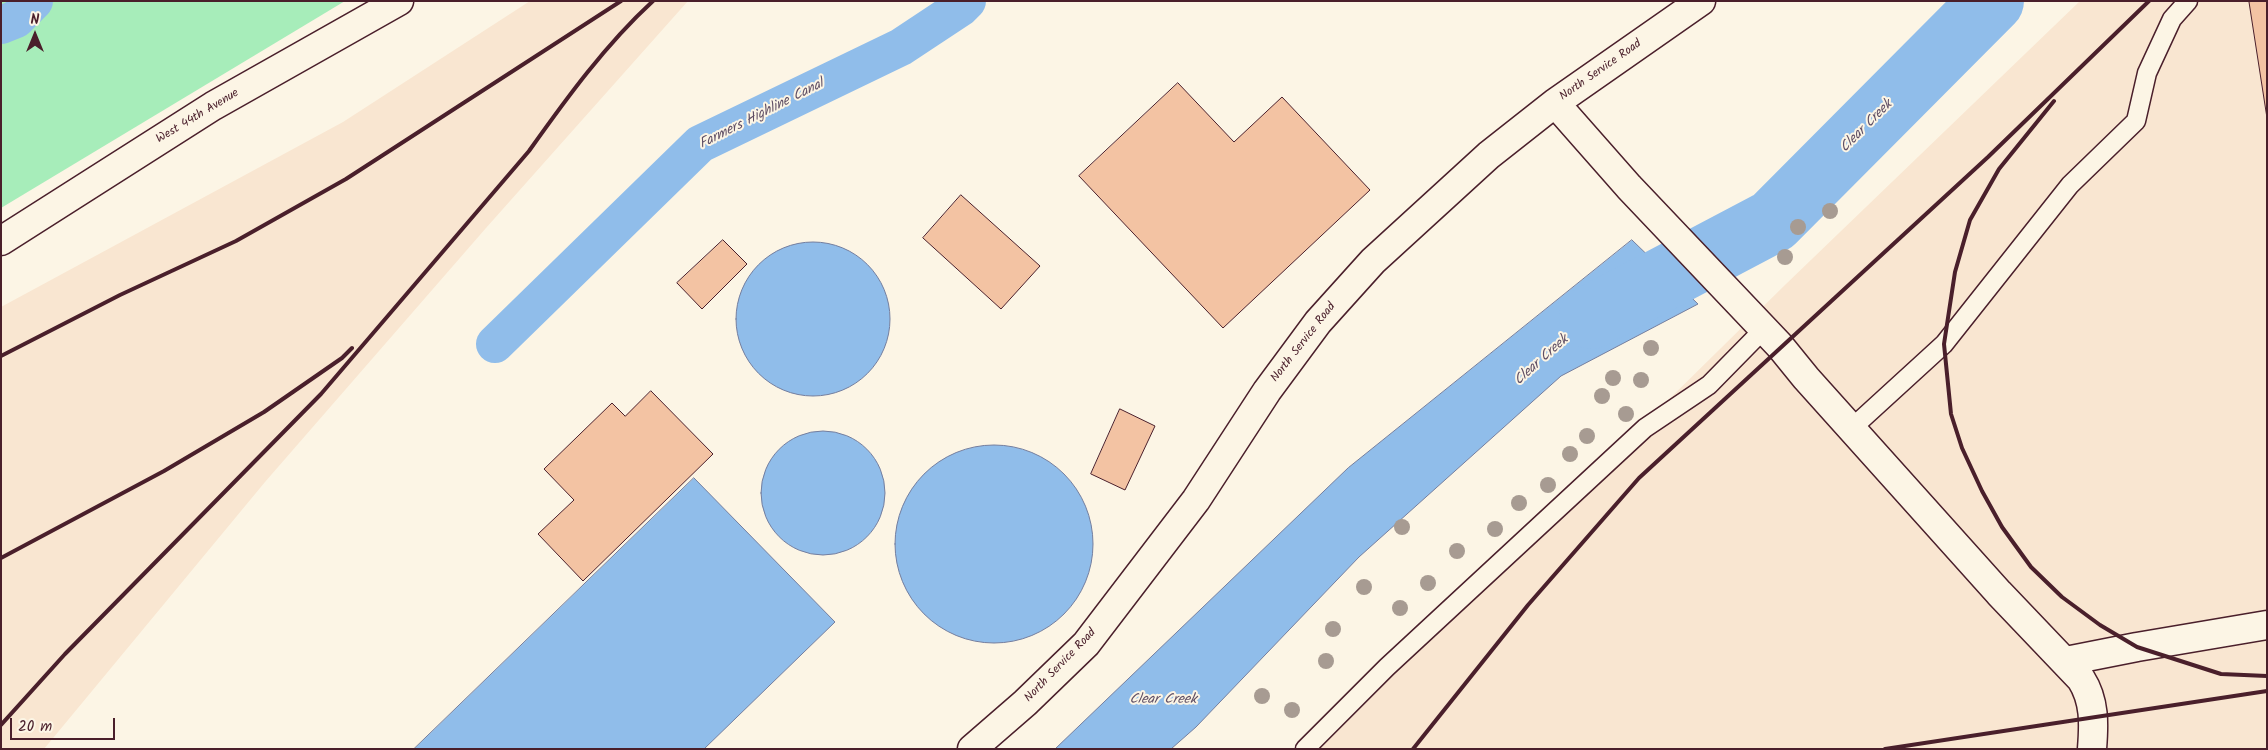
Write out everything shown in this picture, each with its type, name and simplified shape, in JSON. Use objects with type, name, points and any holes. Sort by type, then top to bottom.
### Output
[{"type":"street","name":"West 44th Avenue","points":[[1,241],[213,106],[399,1]]},
{"type":"street","name":"North Service Road","points":[[972,749],[1025,703],[1086,644],[1196,500],[1267,391],[1318,322],[1367,267],[1489,155],[1555,103],[1702,1]]},
{"type":"street","points":[[1555,103],[1629,187],[1764,329],[1999,594],[2066,661],[2088,689],[2094,718],[2092,749]]},
{"type":"street","points":[[2066,661],[2267,624]]},
{"type":"lane","points":[[1851,429],[1944,344],[2070,185],[2136,121],[2147,73],[2172,19],[2188,1]]},
{"type":"lane","points":[[1305,749],[1387,667],[1638,435],[1709,385],[1764,329]]},
{"type":"shaded area","points":[[530,1],[688,1],[486,228],[265,482],[44,749],[1,749],[1,307],[343,122]]},
{"type":"shaded area","points":[[2080,1],[2267,1],[2267,749],[1314,749],[1786,284]]},
{"type":"green space","points":[[1,1],[345,1],[1,208]]},
{"type":"water","name":"Clear Creek","points":[[1632,240],[1698,304],[1561,376],[1359,557],[1196,727],[1171,749],[1055,749],[1348,468]]},
{"type":"water","points":[[813,242],[842,248],[856,255],[867,265],[877,276],[884,290],[890,319],[884,348],[877,362],[867,373],[856,383],[842,390],[813,396],[784,390],[770,383],[759,373],[749,362],[742,348],[736,319],[742,290],[749,276],[759,265],[770,255],[784,248]]},
{"type":"water","points":[[823,431],[847,436],[867,449],[880,469],[885,493],[880,517],[867,537],[847,550],[823,555],[799,550],[779,537],[766,517],[761,493],[766,469],[779,449],[799,436]]},
{"type":"water","points":[[994,445],[1023,449],[1041,457],[1064,474],[1081,497],[1089,515],[1093,544],[1089,573],[1081,591],[1064,614],[1041,631],[1023,639],[994,643],[965,639],[947,631],[924,614],[907,591],[899,573],[895,544],[899,515],[907,497],[924,474],[947,457],[965,449]]},
{"type":"water","points":[[694,478],[835,622],[704,749],[414,749]]},
{"type":"building","points":[[2267,1],[2267,118],[2249,2]]},
{"type":"building","points":[[1178,83],[1234,142],[1282,97],[1370,190],[1223,328],[1079,176]]},
{"type":"building","points":[[961,195],[1040,266],[1001,309],[923,238]]},
{"type":"building","points":[[723,240],[747,264],[702,309],[677,283]]},
{"type":"building","points":[[651,391],[713,454],[583,581],[538,534],[574,500],[544,469],[612,403],[625,416]]},
{"type":"building","points":[[1120,409],[1155,426],[1125,490],[1091,474]]},
{"type":"waterway","points":[[1,25],[16,19],[34,1]]},
{"type":"waterway","name":"Farmers Highline Canal","points":[[495,344],[700,144],[901,47],[960,8],[967,1]]},
{"type":"waterway","name":"Clear Creek","points":[[1591,317],[1773,221],[1992,1]]},
{"type":"railway","points":[[1,356],[120,295],[236,241],[346,179],[621,1]]},
{"type":"railway","points":[[1,725],[65,654],[321,394],[529,151],[602,54],[653,1]]},
{"type":"railway","points":[[1413,749],[1528,605],[1639,478],[1988,157],[2149,1]]},
{"type":"railway","points":[[2054,101],[1999,169],[1970,220],[1955,272],[1944,344],[1951,414],[1962,448],[1982,491],[2002,527],[2031,567],[2062,597],[2100,625],[2137,647],[2221,674],[2267,676]]},
{"type":"railway","points":[[1,558],[164,471],[264,412],[342,358],[352,348]]},
{"type":"railway","points":[[1885,749],[2267,691]]}]
